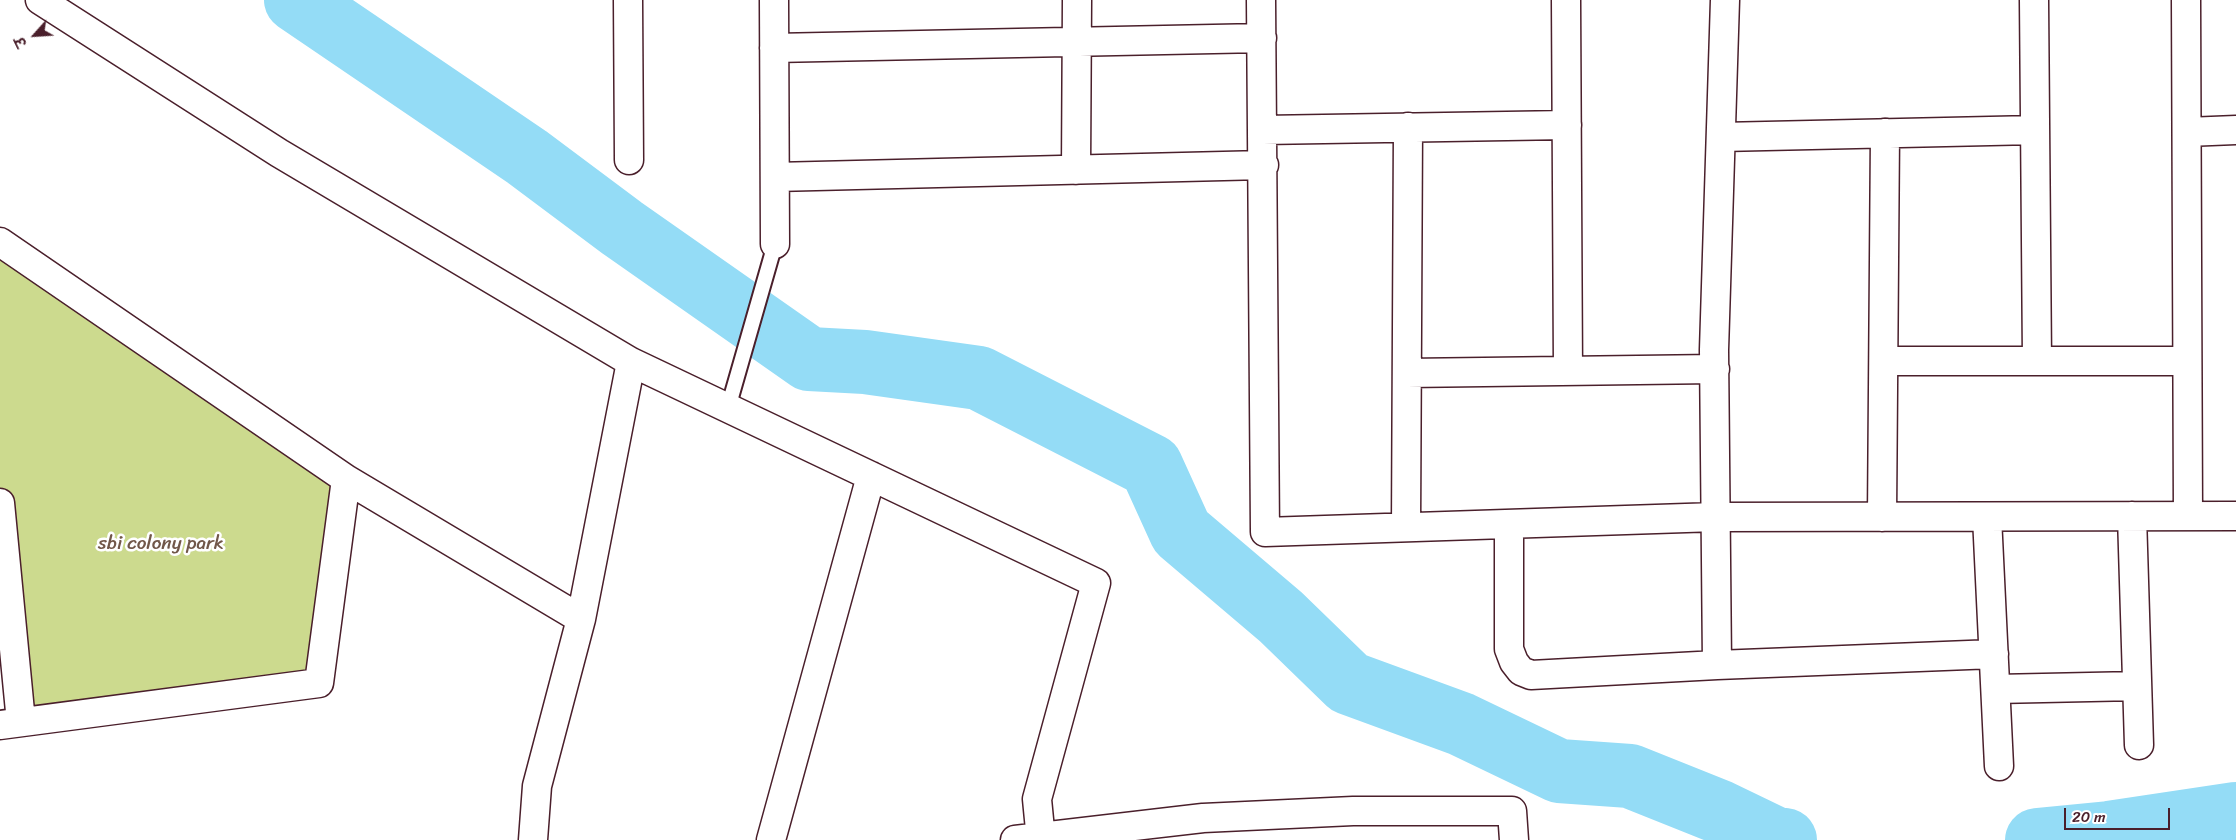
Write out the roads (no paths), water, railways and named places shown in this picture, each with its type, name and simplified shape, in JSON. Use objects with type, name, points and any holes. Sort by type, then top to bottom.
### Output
[{"type":"street","points":[[40,0],[279,153],[631,362],[1096,583],[1037,799],[1032,839],[1204,818],[1353,810],[1512,811],[1514,840]]},
{"type":"street","points":[[628,0],[630,160]]},
{"type":"street","points":[[774,0],[775,244]]},
{"type":"street","points":[[1076,170],[1077,0]]},
{"type":"street","points":[[1262,0],[1266,532],[1716,517],[2236,516]]},
{"type":"street","points":[[1566,0],[1568,371]]},
{"type":"street","points":[[1717,665],[1715,369],[1725,0]]},
{"type":"street","points":[[2034,0],[2037,361]]},
{"type":"street","points":[[2186,0],[2188,516]]},
{"type":"street","points":[[774,48],[1262,38]]},
{"type":"street","points":[[1263,130],[1568,125]]},
{"type":"street","points":[[1406,527],[1408,127]]},
{"type":"street","points":[[1721,137],[2035,130]]},
{"type":"street","points":[[2187,132],[2236,130]]},
{"type":"street","points":[[1882,517],[1885,133]]},
{"type":"street","points":[[775,177],[1264,165]]},
{"type":"street","points":[[0,242],[346,479],[582,619]]},
{"type":"street","points":[[1884,361],[2188,361]]},
{"type":"street","points":[[533,840],[537,786],[582,619],[631,362]]},
{"type":"street","points":[[1407,373],[1715,369]]},
{"type":"street","points":[[771,840],[871,476]]},
{"type":"street","points":[[0,503],[11,723],[319,683],[346,479]]},
{"type":"street","points":[[2132,516],[2138,745]]},
{"type":"street","points":[[1987,517],[2000,766]]},
{"type":"street","points":[[1509,524],[1508,649],[1521,671],[1532,675],[1717,665],[1994,654]]},
{"type":"street","points":[[1996,690],[2136,686]]},
{"type":"lane","points":[[728,408],[775,244]]},
{"type":"waterway","points":[[296,0],[527,157],[622,228],[809,359],[865,362],[979,378],[1151,466],[1181,532],[1281,617],[1349,683],[1461,724],[1559,771],[1630,776],[1720,812],[1776,839],[1785,840]]},
{"type":"waterway","points":[[2037,840],[2109,833],[2236,814]]},
{"type":"park label","name":"sbi colony park","points":[[161,544]]}]
